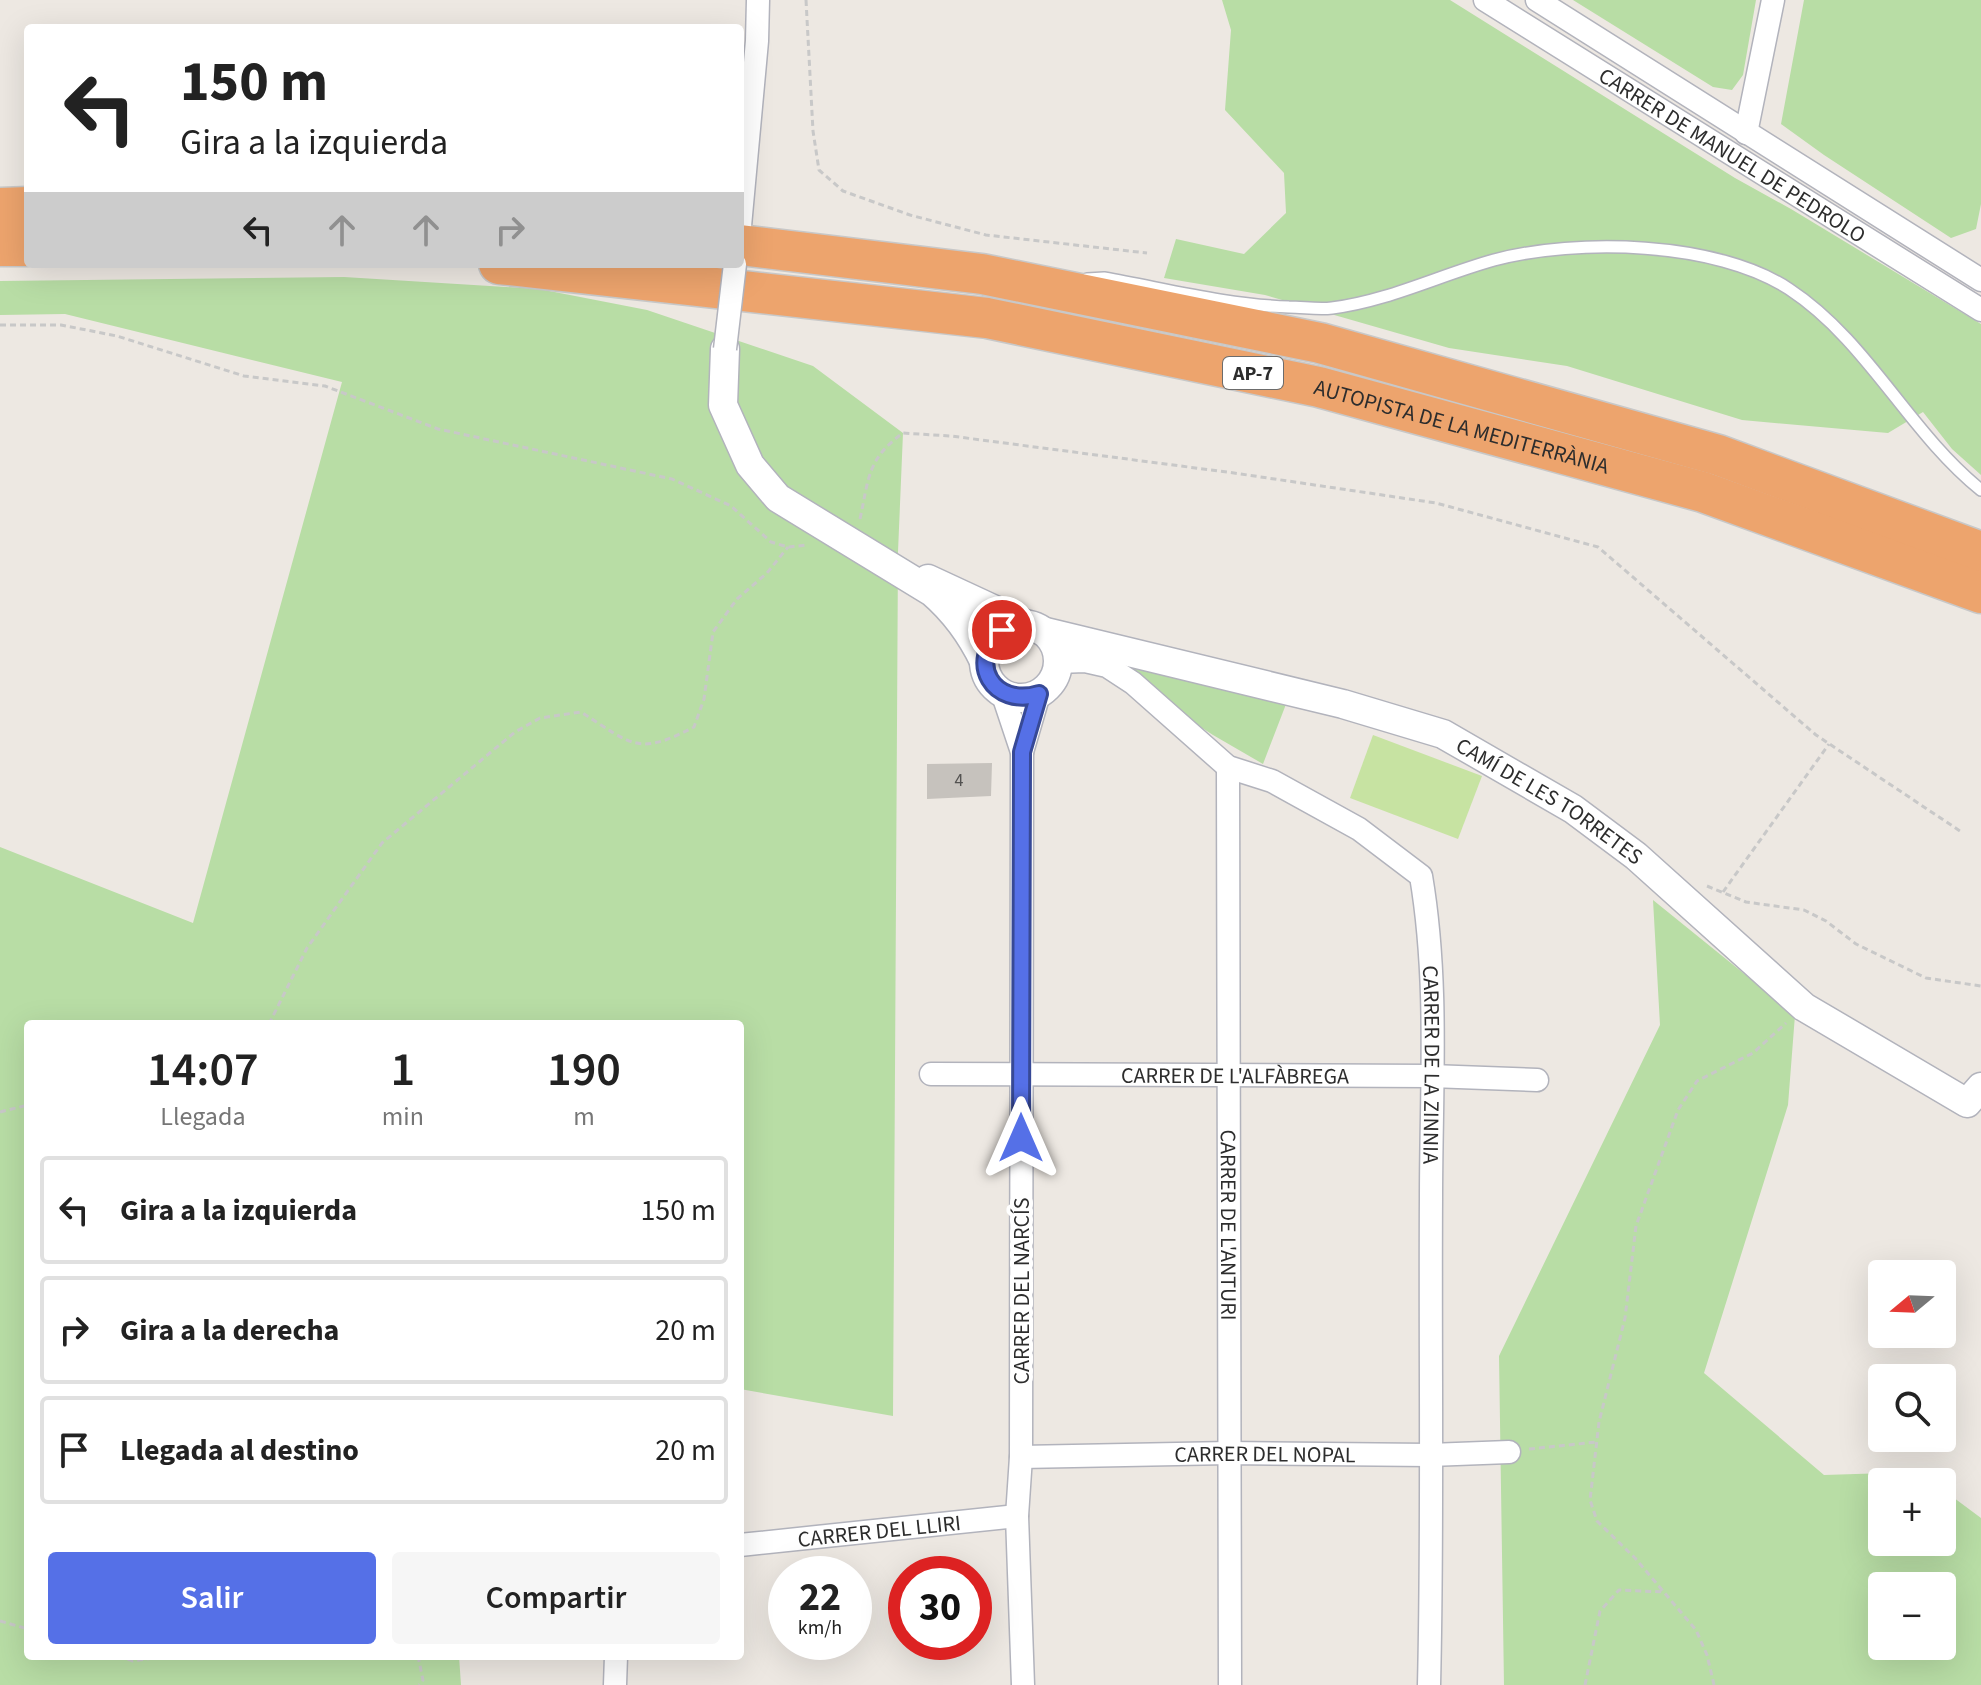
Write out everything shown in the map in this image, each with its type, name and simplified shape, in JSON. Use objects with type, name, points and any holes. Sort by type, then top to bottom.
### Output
[{"type":"highway","points":[[0,208],[24,207]]},
{"type":"highway","name":"AUTOPISTA DE LA MEDITERRÀNIA","points":[[744,245],[982,274],[1320,343],[1703,450],[1981,552]]},
{"type":"highway","points":[[0,246],[24,246]]},
{"type":"highway","name":"AUTOPISTA DE LA MEDITERRÀNIA","points":[[535,268],[987,318],[1319,387],[1703,492],[1981,593]]},
{"type":"street","points":[[744,190],[758,0]]},
{"type":"street","name":"CARRER DE MANUEL DE PEDROLO","points":[[1485,0],[1981,310]]},
{"type":"street","name":"CARRER DE MANUEL DE PEDROLO","points":[[1537,0],[1746,133],[1980,275]]},
{"type":"street","points":[[1746,133],[1773,0]]},
{"type":"street","name":"CAMÍ DE LES TORRETES","points":[[735,268],[725,349],[723,405],[750,465],[778,498],[932,592],[949,607],[976,644],[984,661]]},
{"type":"street","name":"CAMÍ DE LES TORRETES","points":[[875,558],[961,592],[1034,627],[1343,704],[1443,734],[1573,809],[1636,856],[1804,1007],[1967,1103],[1981,1087]]},
{"type":"street","points":[[1034,627],[1054,644],[1058,662],[1052,680],[1039,694],[1014,697],[1002,692],[989,679],[984,661],[993,638],[1002,630],[1034,627]]},
{"type":"street","name":"CARRER DE LA ZINNIA","points":[[1058,662],[1085,661],[1107,666],[1133,683],[1228,767],[1272,781],[1359,829],[1421,876],[1428,915],[1433,994],[1429,1685]]},
{"type":"street","name":"CARRER DEL NARCÍS","points":[[1002,692],[1022,752]]},
{"type":"street","name":"CARRER DEL NARCÍS","points":[[1023,1685],[1017,1516],[1021,1457],[1022,752],[1039,694]]},
{"type":"street","name":"CARRER DE L'ANTURI","points":[[1228,767],[1230,1685]]},
{"type":"street","name":"CARRER DE L'ALFÀBREGA","points":[[931,1074],[1431,1076],[1537,1080]]},
{"type":"street","name":"CARRER DEL NOPAL","points":[[1021,1457],[1229,1453],[1430,1455],[1512,1451]]},
{"type":"street","name":"CARRER DEL LLIRI","points":[[744,1545],[1017,1516]]},
{"type":"street","points":[[615,1685],[616,1660]]},
{"type":"lane","points":[[1036,285],[1104,278],[1216,301],[1257,306],[1331,308],[1422,286],[1496,260],[1557,251],[1611,247],[1683,251],[1730,261],[1788,288],[1826,318],[1849,339],[1927,436],[1981,490]]},
{"type":"lane","points":[[0,256],[24,253]]},
{"type":"path","points":[[806,0],[813,131],[819,170],[843,191],[910,215],[986,235],[1147,253]]},
{"type":"path","points":[[0,325],[61,325],[117,336],[244,376],[325,386],[438,429],[672,479],[731,506],[763,536],[788,547],[767,573],[737,599],[713,632],[704,699],[694,727],[661,744],[631,744],[581,712],[540,718],[515,732],[382,843],[307,948],[271,1020]]},
{"type":"path","points":[[844,540],[860,519],[872,468],[883,447],[903,433],[951,436],[1234,473],[1436,503],[1598,547],[1829,744],[1960,831]]},
{"type":"path","points":[[1829,744],[1723,892],[1746,902],[1804,910],[1826,921],[1856,944],[1926,978],[1981,986]]},
{"type":"path","points":[[1714,1685],[1707,1655],[1696,1630],[1635,1558],[1597,1521],[1590,1500],[1597,1442],[1625,1318],[1636,1226],[1678,1110],[1697,1081],[1753,1053],[1804,1007]]},
{"type":"path","points":[[0,1112],[24,1106]]},
{"type":"path","points":[[1512,1451],[1597,1442]]},
{"type":"path","points":[[1585,1685],[1600,1611],[1619,1590],[1664,1592]]},
{"type":"path","points":[[0,1621],[24,1628]]},
{"type":"path","points":[[419,1660],[423,1680],[419,1685]]},
{"type":"green space","points":[[1222,0],[1450,0],[1735,178],[1981,324],[1981,475],[1952,449],[1923,412],[1888,433],[1742,420],[1567,366],[1449,348],[1265,295],[1164,278],[1176,239],[1244,254],[1286,213],[1284,173],[1225,110],[1231,30]]},
{"type":"green space","points":[[1573,0],[1756,0],[1743,75],[1732,90],[1713,87]]},
{"type":"green space","points":[[1804,0],[1981,0],[1981,204],[1976,229],[1951,238],[1781,124]]},
{"type":"green space","points":[[344,277],[539,289],[647,310],[813,366],[903,433],[898,552],[893,1416],[744,1390],[744,1020],[24,1020],[24,1660],[459,1660],[461,1685],[0,1685],[0,847],[193,923],[342,382],[65,314],[0,315],[0,281]]},
{"type":"green space","points":[[1146,654],[1288,699],[1263,764],[1126,679]]},
{"type":"green space","points":[[1373,735],[1482,776],[1458,839],[1350,798]]},
{"type":"green space","points":[[1653,900],[1795,1015],[1788,1105],[1704,1373],[1824,1475],[1868,1474],[1868,1556],[1956,1556],[1956,1499],[1981,1518],[1981,1685],[1504,1685],[1499,1356],[1660,1025]]},
{"type":"building","points":[[992,763],[991,796],[927,799],[927,764]]},
{"type":"route","points":[[1002,630],[987,649],[984,661],[989,679],[995,687],[1014,697],[1039,694],[1022,752],[1021,1138]]}]
